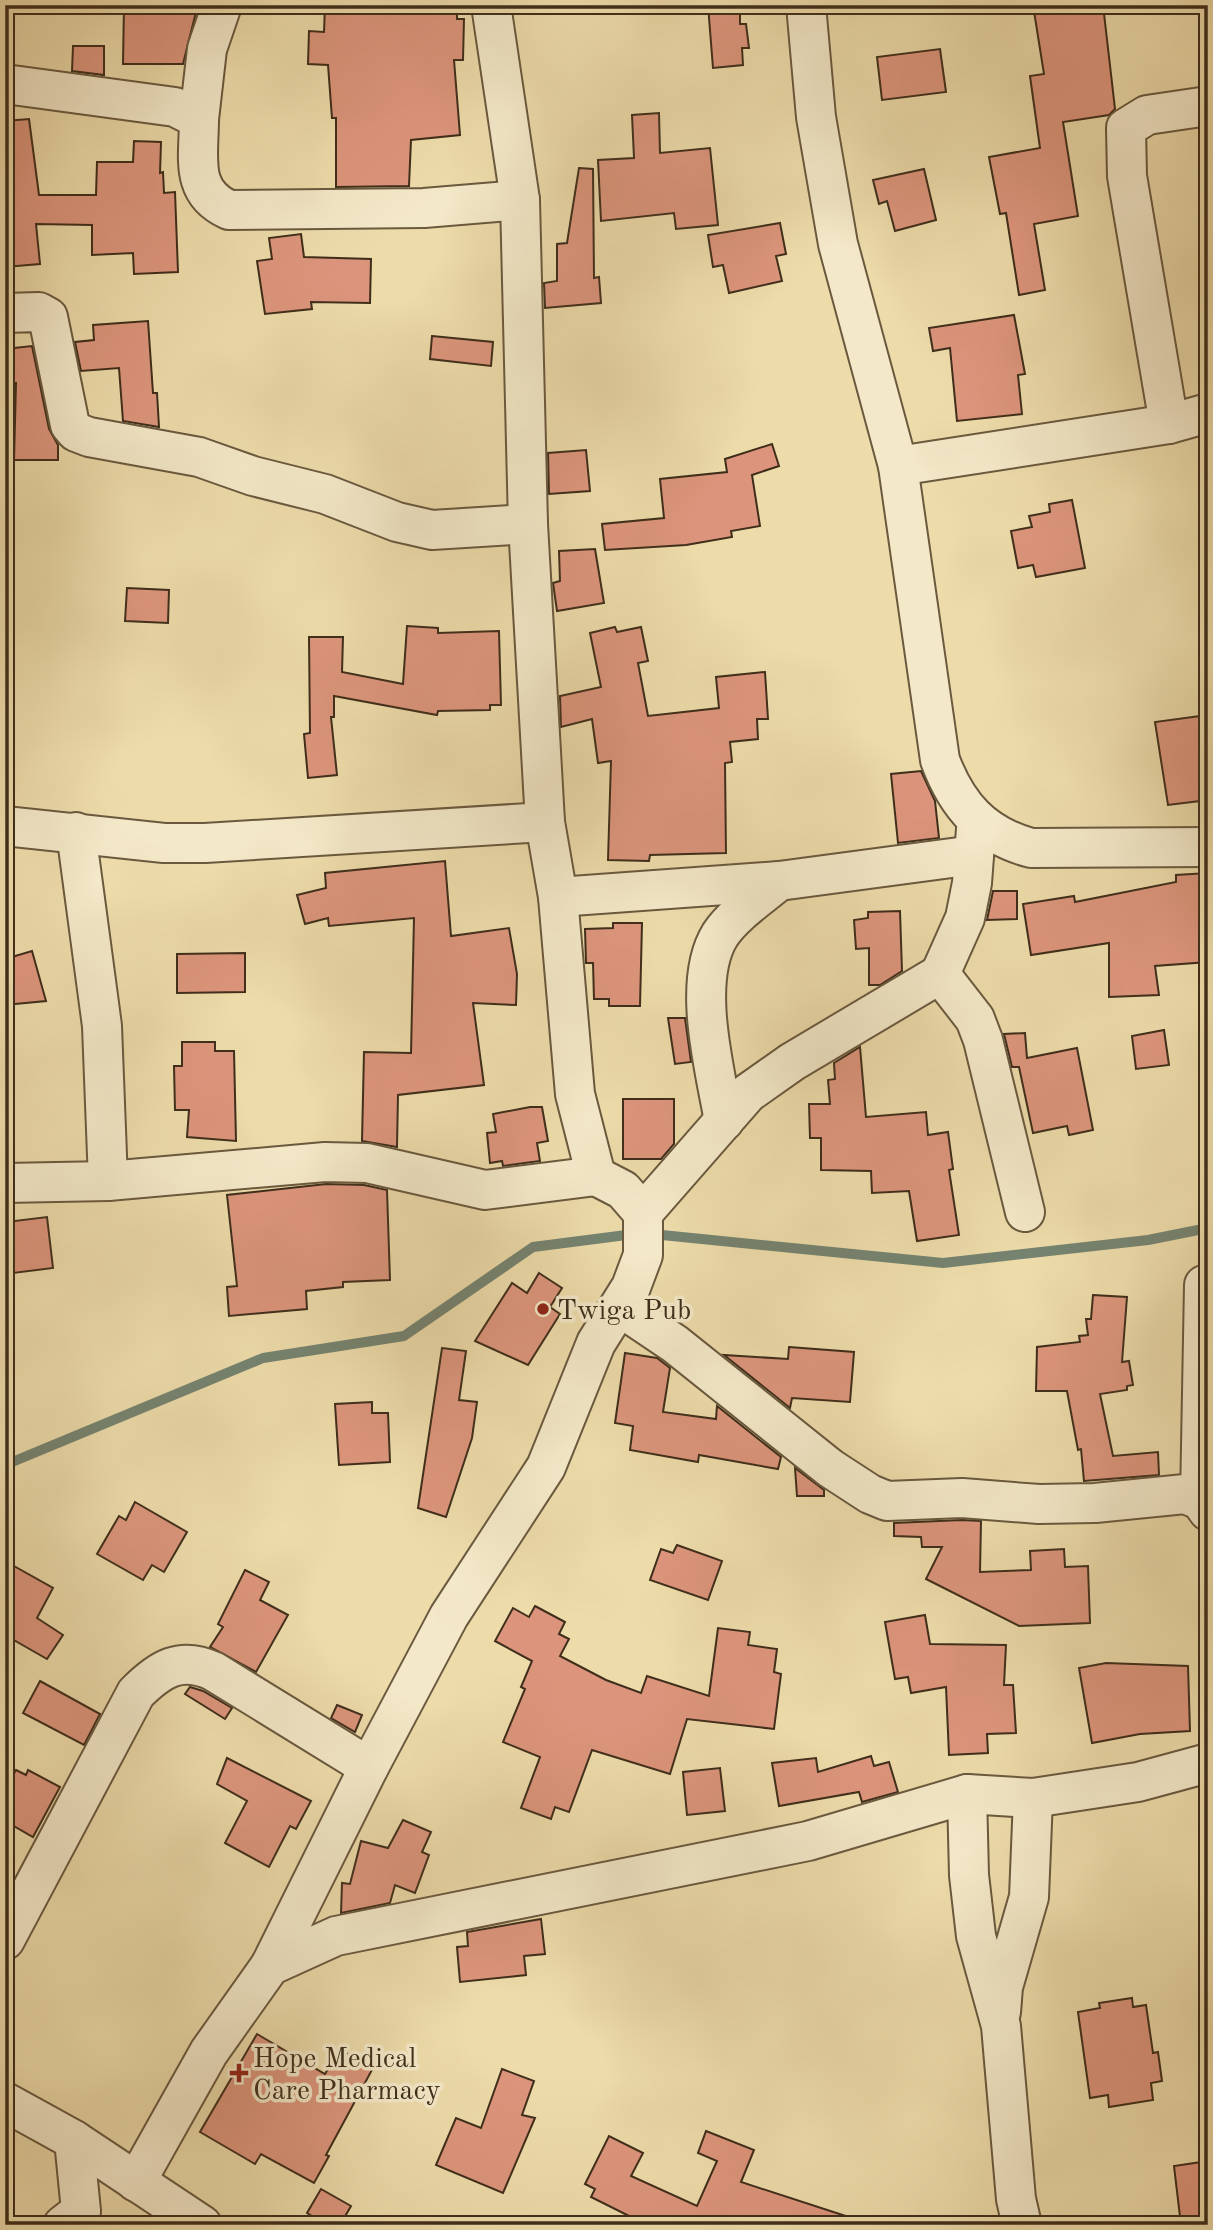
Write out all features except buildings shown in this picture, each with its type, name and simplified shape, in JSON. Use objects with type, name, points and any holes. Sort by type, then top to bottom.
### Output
[{"type":"street","points":[[222,5],[207,49],[199,119],[201,185],[211,202],[229,210],[424,208],[520,200]]},
{"type":"street","points":[[491,5],[520,200],[528,524],[545,822],[558,897],[575,1094],[596,1177]]},
{"type":"street","points":[[643,1213],[748,1093],[769,1077],[940,974],[965,918],[976,837],[951,790],[940,760],[898,466],[838,244],[816,117],[806,5]]},
{"type":"street","points":[[5,84],[174,107],[199,119]]},
{"type":"street","points":[[1169,424],[1127,176],[1126,128],[1147,115],[1208,106]]},
{"type":"street","points":[[5,313],[39,312],[48,317],[70,425],[76,432],[89,437],[199,457],[253,477],[325,494],[423,528],[528,524]]},
{"type":"street","points":[[898,466],[1169,424],[1208,413]]},
{"type":"street","points":[[5,826],[164,843],[205,843],[545,822]]},
{"type":"street","points":[[76,832],[102,1026],[108,1181]]},
{"type":"street","points":[[558,897],[779,881],[976,837],[1003,840],[1031,848],[1208,847]]},
{"type":"street","points":[[724,1121],[709,1026],[707,989],[712,960],[720,936],[731,922],[779,881]]},
{"type":"street","points":[[940,974],[975,1019],[983,1040],[1025,1212]]},
{"type":"street","points":[[5,1183],[108,1181],[325,1162],[367,1163],[485,1189],[596,1177],[623,1190],[643,1213],[643,1255],[620,1307],[596,1343],[546,1466],[449,1616],[369,1767],[270,1966],[209,2052],[136,2182]]},
{"type":"street","points":[[620,1307],[675,1344],[830,1468],[887,1501],[962,1498],[1039,1504],[1094,1503],[1185,1494],[1204,1505],[1203,1285]]},
{"type":"street","points":[[5,1940],[136,1693],[154,1675],[174,1666],[197,1664],[214,1671],[369,1767]]},
{"type":"street","points":[[270,1966],[336,1936],[808,1841],[967,1794],[1034,1798],[1138,1782],[1208,1763]]},
{"type":"street","points":[[967,1794],[968,1875],[976,1936],[1000,2026]]},
{"type":"street","points":[[1022,2225],[1016,2199],[1000,2026],[1003,1986],[1029,1897],[1034,1798]]},
{"type":"street","points":[[5,2102],[74,2140],[202,2225]]},
{"type":"street","points":[[63,2225],[81,2211],[74,2140]]},
{"type":"waterway","points":[[652,1234],[943,1263],[1148,1240],[1208,1228]]},
{"type":"waterway","points":[[5,1465],[263,1358],[404,1336],[533,1247],[634,1234]]},
{"type":"place","name":"Twiga Pub","points":[[543,1309]]},
{"type":"place","name":"Hope Medical Care Pharmacy","points":[[239,2073]]}]
